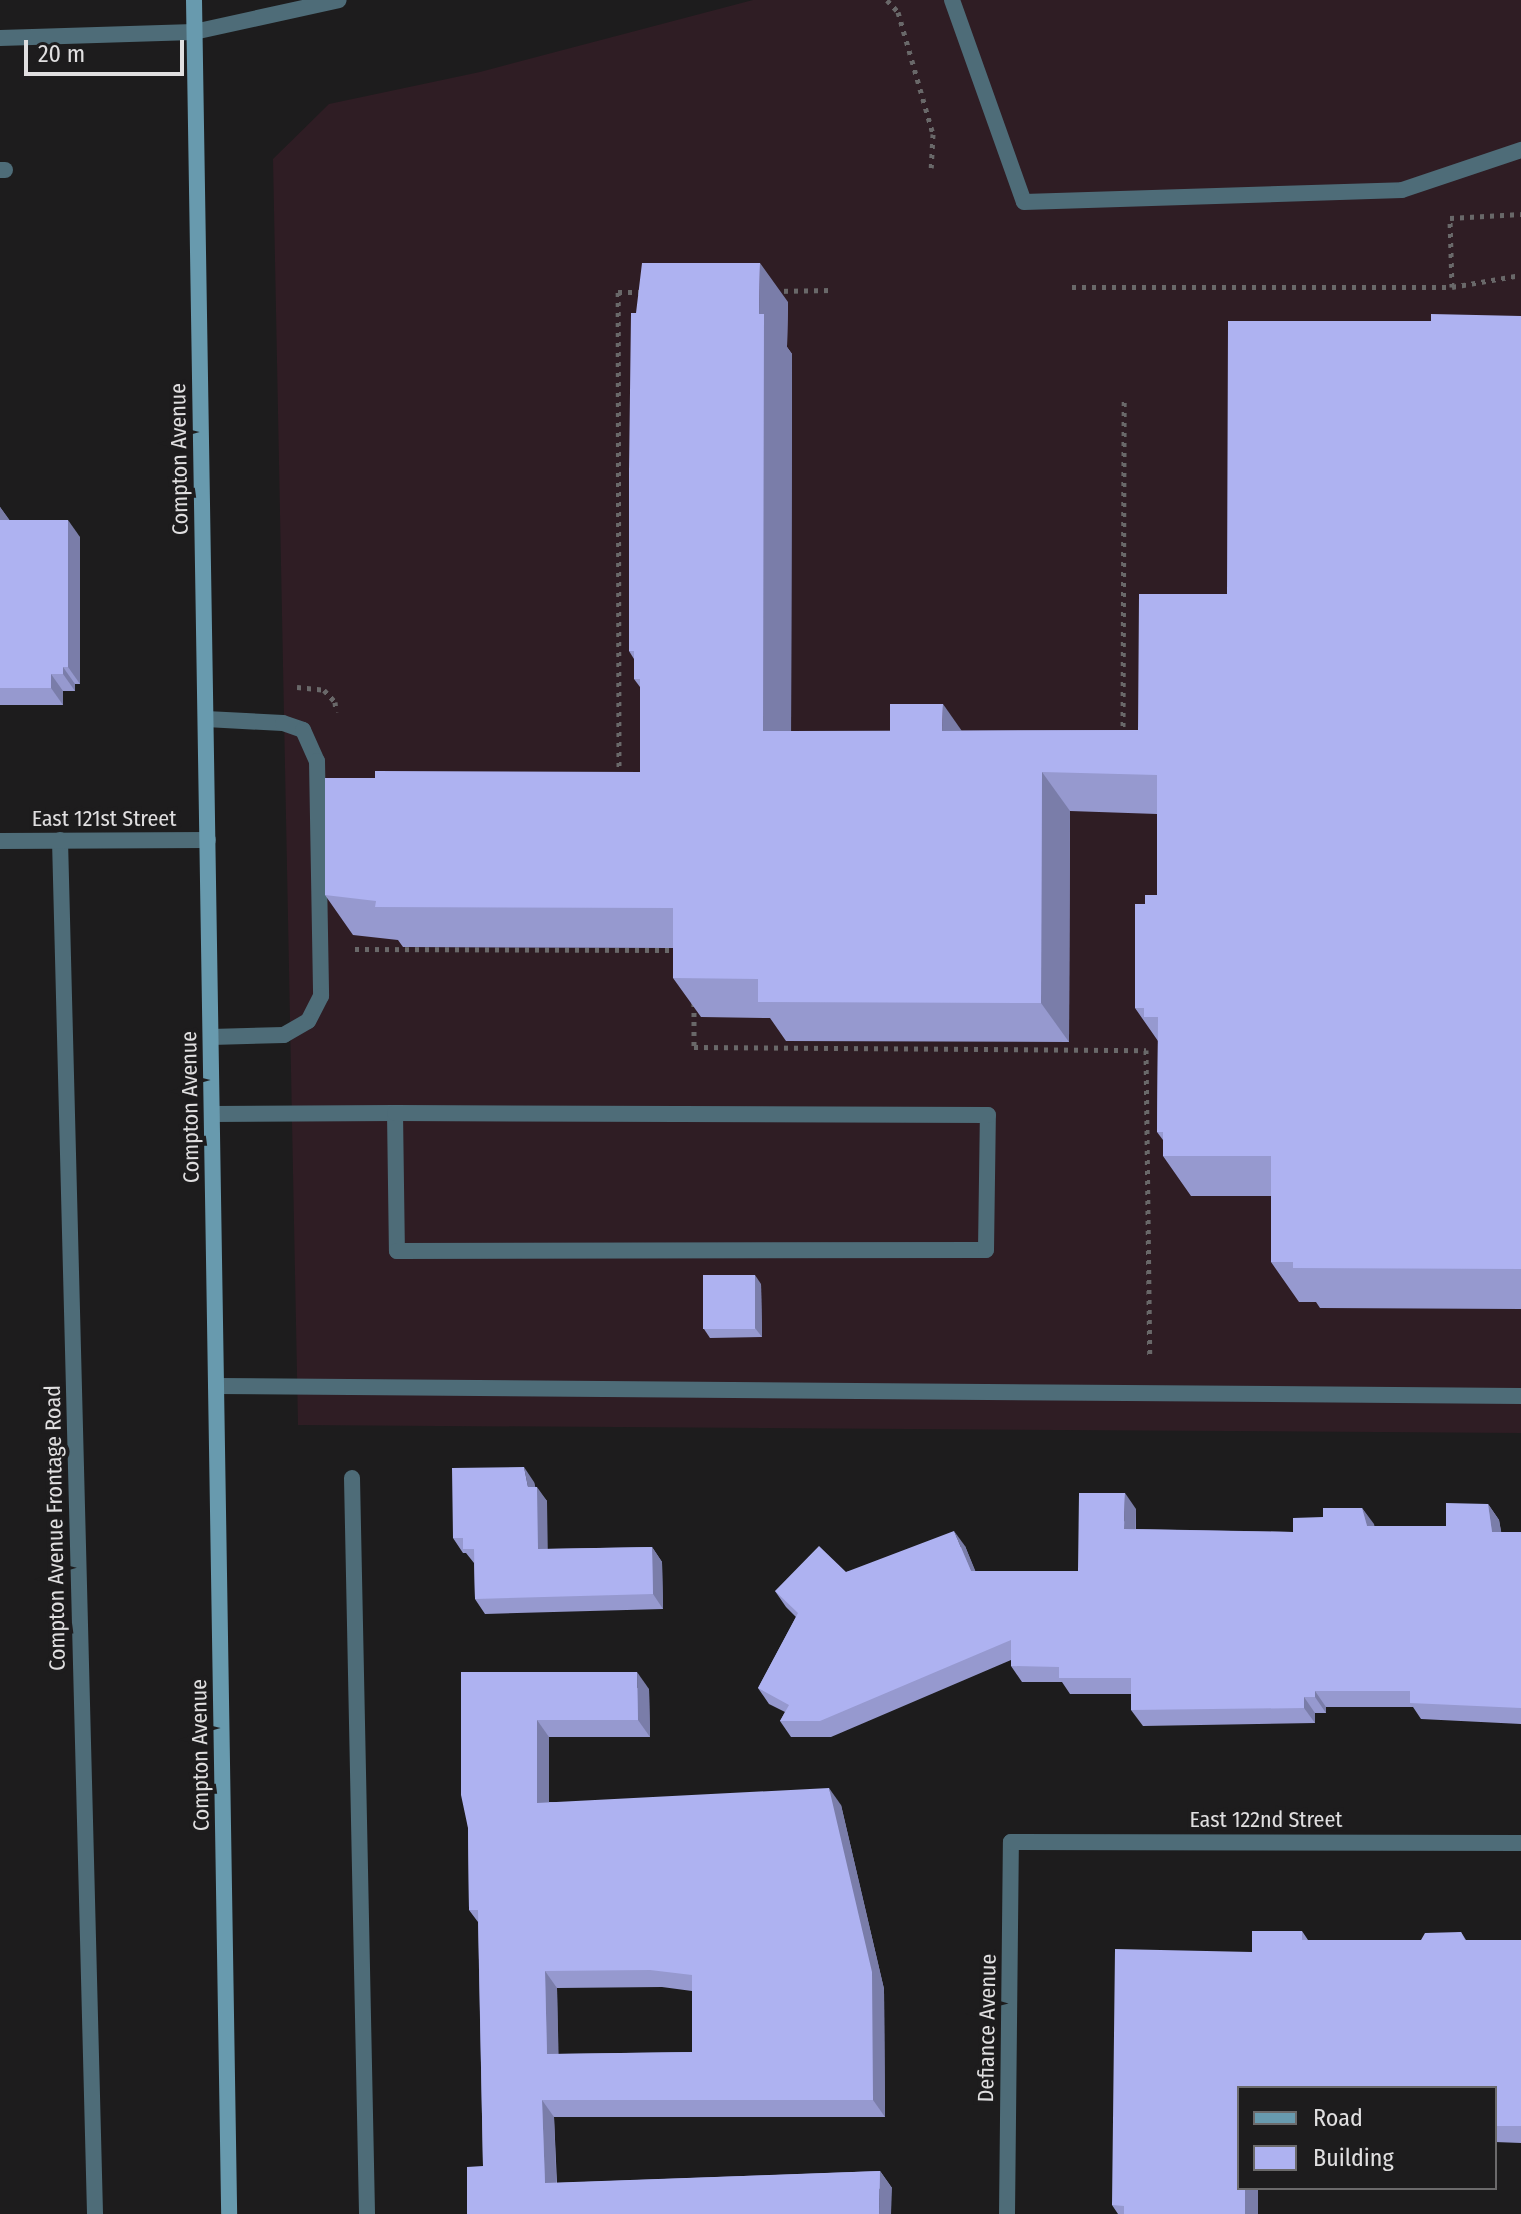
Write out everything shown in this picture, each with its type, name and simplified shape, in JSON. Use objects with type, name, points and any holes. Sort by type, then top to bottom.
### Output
[{"type":"main road","name":"Compton Avenue","points":[[194,0],[229,2214]]},
{"type":"street","points":[[0,38],[194,32],[339,0]]},
{"type":"street","points":[[952,0],[1024,202],[1402,190],[1521,150]]},
{"type":"street","points":[[206,719],[283,723],[303,730],[317,761],[321,980],[321,996],[308,1021],[284,1035],[211,1037]]},
{"type":"street","name":"Compton Avenue Frontage Road","points":[[60,840],[95,2214]]},
{"type":"street","name":"East 121st Street","points":[[0,841],[208,840]]},
{"type":"street","points":[[212,1114],[395,1113],[988,1115],[986,1250],[397,1251],[395,1113]]},
{"type":"street","points":[[216,1386],[1521,1396]]},
{"type":"street","points":[[352,1478],[367,2214]]},
{"type":"street","name":"East 122nd Street","points":[[1011,1842],[1521,1843]]},
{"type":"street","name":"Defiance Avenue","points":[[1007,2214],[1011,1842]]},
{"type":"path","points":[[887,0],[898,12],[933,134],[931,168]]},
{"type":"path","points":[[1452,287],[1450,218],[1521,214]]},
{"type":"path","points":[[1072,287],[1452,287],[1521,275]]},
{"type":"path","points":[[771,291],[833,290]]},
{"type":"path","points":[[619,786],[618,292],[648,292]]},
{"type":"path","points":[[1108,737],[1123,737],[1124,401]]},
{"type":"path","points":[[355,949],[694,950]]},
{"type":"path","points":[[694,991],[694,1047],[1146,1050],[1150,1394]]},
{"type":"shaded area","points":[[753,0],[1521,0],[1521,1433],[298,1425],[273,159],[329,104],[480,72]]},
{"type":"building","points":[[642,263],[760,263],[759,314],[764,314],[763,731],[890,731],[890,704],[943,704],[942,731],[1138,730],[1139,594],[1227,594],[1228,321],[1431,321],[1431,314],[1521,316],[1521,1269],[1293,1268],[1293,1262],[1271,1262],[1271,1156],[1163,1156],[1163,1132],[1157,1132],[1158,1017],[1144,1017],[1144,1008],[1135,1008],[1135,904],[1145,904],[1145,895],[1157,895],[1157,775],[1042,772],[1041,1003],[758,1002],[758,979],[673,978],[673,908],[375,907],[376,901],[325,895],[325,778],[375,778],[375,771],[640,772],[640,679],[634,679],[634,651],[629,651],[629,470],[631,313],[636,313]]},
{"type":"building","points":[[0,520],[68,520],[68,667],[63,667],[63,674],[51,674],[51,688],[0,688]]},
{"type":"building","points":[[703,1275],[755,1275],[755,1329],[703,1329]]},
{"type":"building","points":[[524,1467],[528,1487],[537,1487],[538,1549],[652,1547],[653,1594],[475,1599],[474,1549],[463,1549],[463,1538],[453,1538],[452,1468]]},
{"type":"building","points":[[1079,1493],[1125,1493],[1124,1529],[1293,1532],[1293,1518],[1323,1517],[1323,1508],[1362,1508],[1367,1526],[1446,1526],[1446,1503],[1488,1504],[1492,1532],[1521,1532],[1521,1708],[1410,1703],[1410,1691],[1315,1691],[1315,1697],[1304,1697],[1304,1708],[1131,1710],[1131,1678],[1059,1678],[1059,1667],[1011,1666],[1011,1640],[820,1721],[780,1721],[789,1705],[758,1688],[798,1613],[775,1591],[819,1546],[846,1572],[954,1531],[971,1571],[1078,1571]]},
{"type":"building","points":[[461,1672],[637,1672],[638,1720],[537,1720],[537,1803],[829,1788],[872,1972],[873,2100],[542,2100],[545,2183],[880,2171],[879,2214],[467,2214],[467,2167],[483,2166],[478,1910],[469,1910],[468,1828],[461,1795]],"holes":[[[650,1970],[692,1975],[692,2052],[547,2054],[545,1971]]]},
{"type":"building","points":[[1252,1931],[1302,1931],[1302,1940],[1421,1940],[1425,1933],[1461,1932],[1465,1940],[1521,1940],[1521,2126],[1497,2126],[1497,2086],[1237,2086],[1237,2190],[1245,2190],[1245,2214],[1124,2214],[1124,2206],[1112,2205],[1115,1949],[1252,1952]]}]
